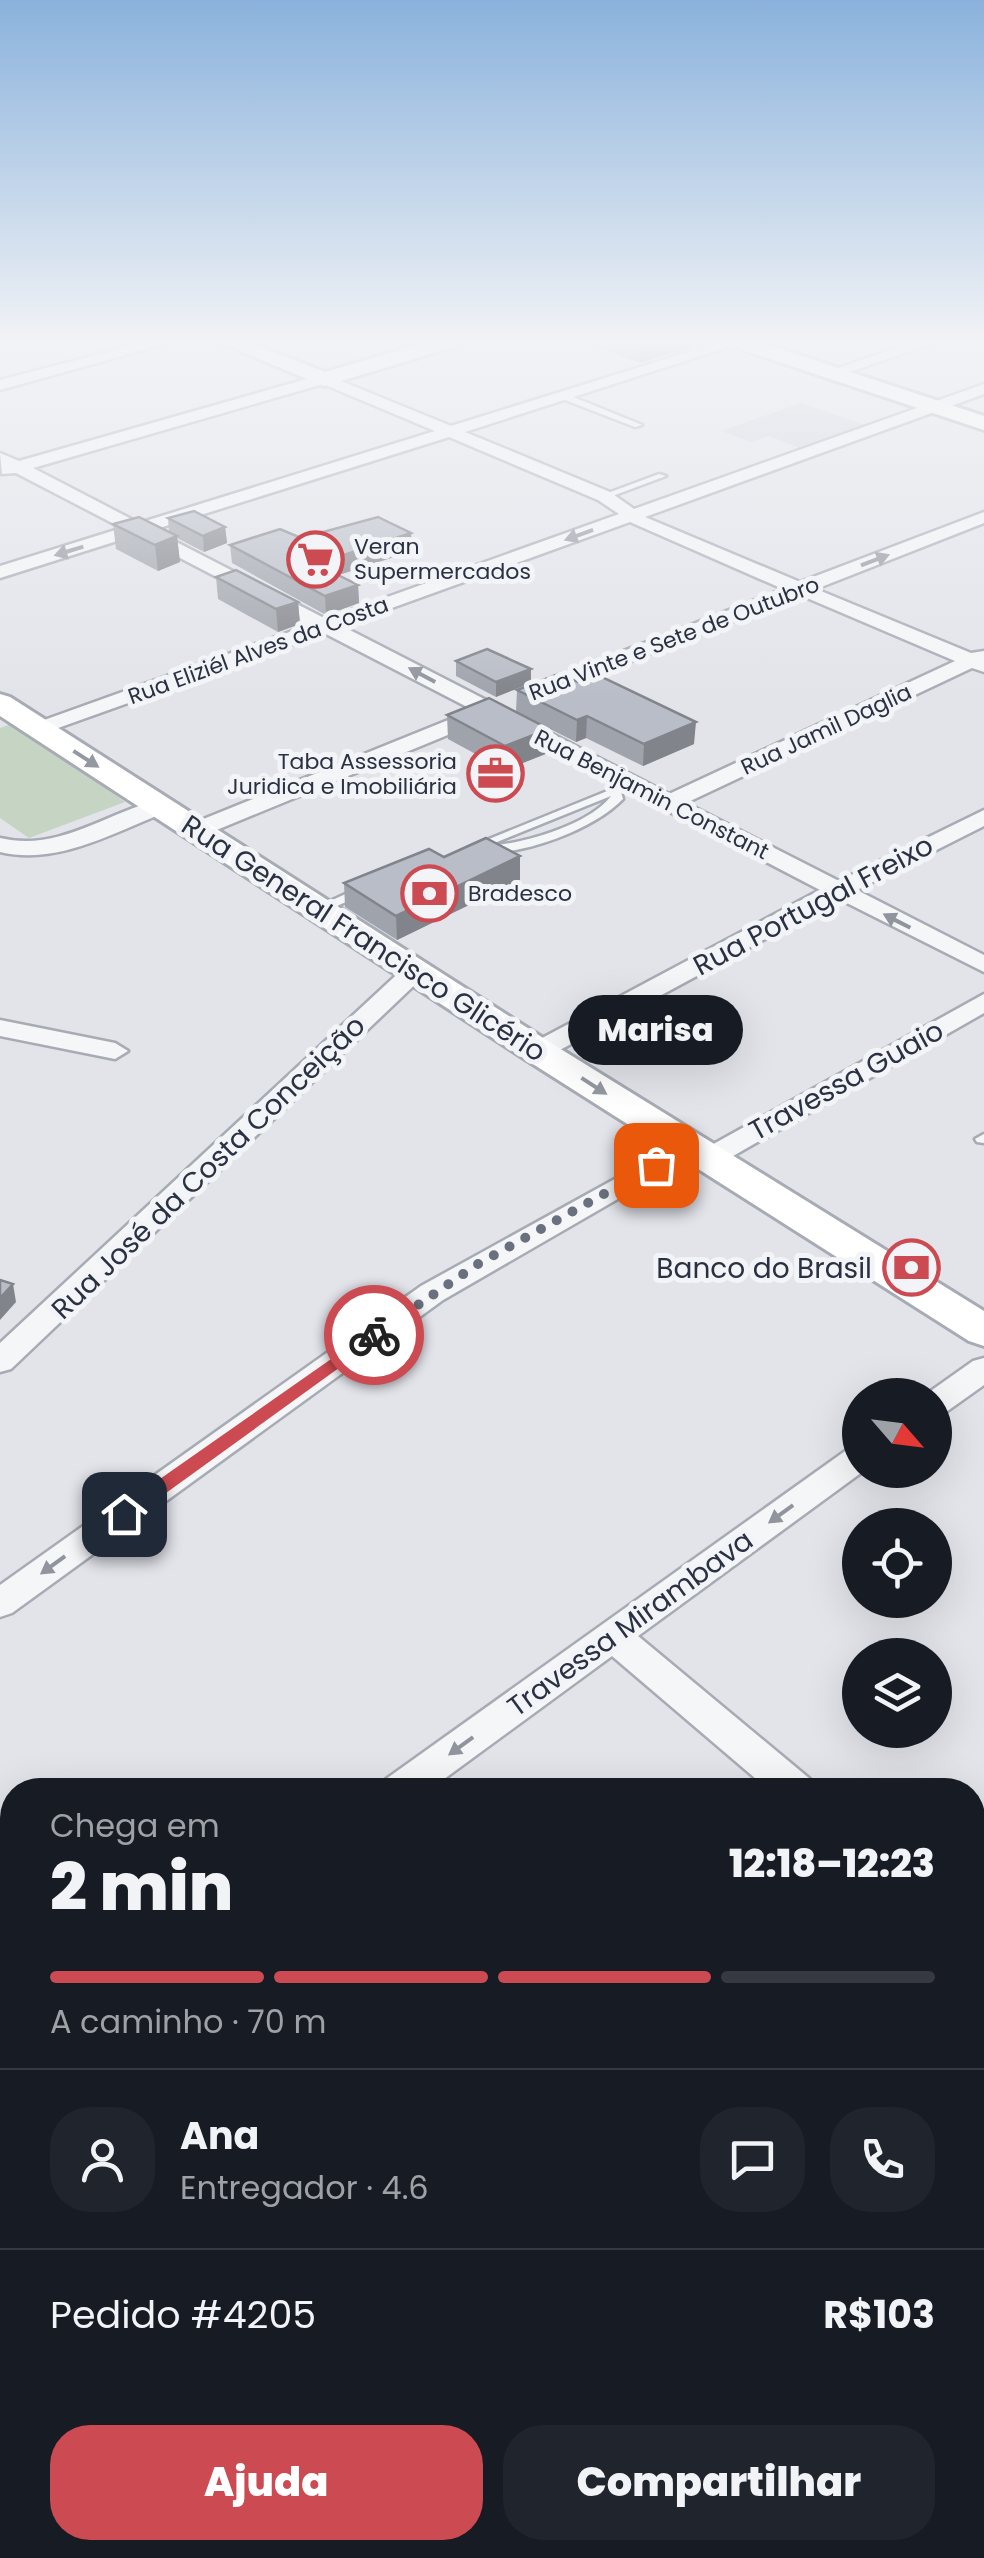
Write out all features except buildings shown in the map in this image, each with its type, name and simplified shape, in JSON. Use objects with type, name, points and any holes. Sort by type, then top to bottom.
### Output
[{"type":"main road","name":"Rua General Francisco Glicério","points":[[13,715],[984,1331]]},
{"type":"street","points":[[9,470],[46,459]]},
{"type":"street","points":[[0,572],[360,459]]},
{"type":"street","points":[[520,459],[604,496],[643,524],[980,660]]},
{"type":"street","name":"Rua Eliziél Alves da Costa","points":[[13,715],[326,625],[788,459]]},
{"type":"street","name":"Rua Benjamin Constant","points":[[9,470],[326,625],[489,710],[624,787],[668,803],[984,965]]},
{"type":"street","name":"Rua Vinte e Sete de Outubro","points":[[199,830],[489,710],[984,518]]},
{"type":"street","points":[[950,532],[984,544]]},
{"type":"street","name":"Rua Jamil Daglia","points":[[668,803],[980,660]]},
{"type":"street","points":[[0,846],[15,851],[41,849],[158,807]]},
{"type":"street","name":"Rua Portugal Freixo","points":[[538,1050],[984,816]]},
{"type":"street","name":"Rua José da Costa Conceição","points":[[0,1361],[415,971]]},
{"type":"street","name":"Travessa Guaio","points":[[0,1603],[432,1293],[984,1002]]},
{"type":"street","points":[[0,1028],[115,1051]]},
{"type":"street","points":[[952,1392],[984,1369]]},
{"type":"street","name":"Travessa Mirambava","points":[[416,1778],[842,1470]]},
{"type":"street","points":[[612,1635],[782,1778]]},
{"type":"lane","points":[[604,496],[662,476]]},
{"type":"lane","points":[[624,787],[604,810],[520,847],[466,851],[624,787]]},
{"type":"lane","points":[[321,908],[382,882]]},
{"type":"green space","points":[[14,723],[125,802],[29,838],[0,818],[0,728]]},
{"type":"way so far","points":[[374,1335],[478,1264],[525,1242],[656,1165]]},
{"type":"place","name":"Veran Supermercados","points":[[315,559]]},
{"type":"place","name":"Taba Assessoria Juridica e Imobiliária","points":[[496,774]]},
{"type":"place","name":"Bradesco","points":[[429,893]]},
{"type":"place","name":"Marisa","points":[[656,1165]]},
{"type":"place","name":"Banco do Brasil","points":[[911,1268]]},
{"type":"route","points":[[124,1514],[374,1335]]}]
